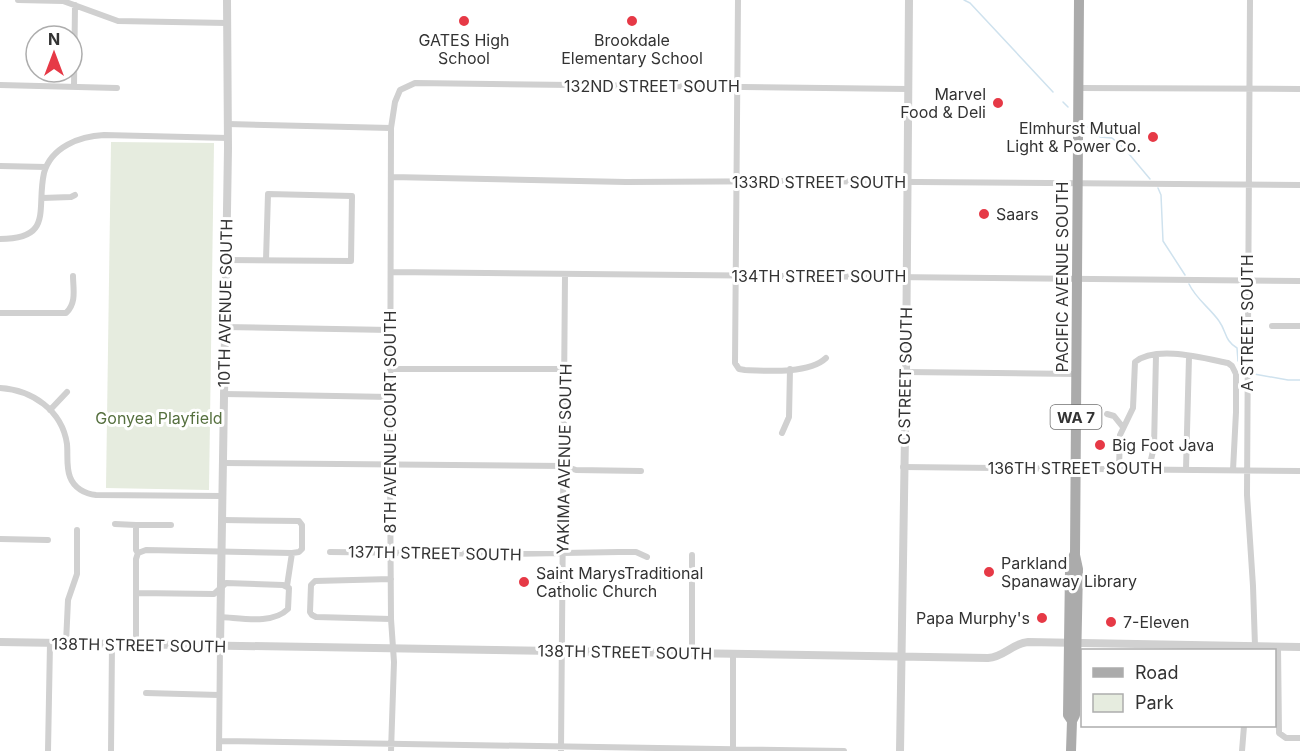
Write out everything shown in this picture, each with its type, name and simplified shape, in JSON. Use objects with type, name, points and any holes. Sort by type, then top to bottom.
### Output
[{"type":"main road","name":"PACIFIC AVENUE SOUTH","points":[[1071,751],[1071,721],[1075,715],[1070,570],[1075,555],[1079,0]]},
{"type":"street","points":[[18,0],[57,0],[118,21],[227,23]]},
{"type":"street","name":"10TH AVENUE SOUTH","points":[[219,751],[228,138],[227,0]]},
{"type":"street","points":[[738,0],[734,359],[739,369],[790,369],[811,367],[826,358]]},
{"type":"street","name":"C STREET SOUTH","points":[[900,751],[909,0]]},
{"type":"street","name":"A STREET SOUTH","points":[[1249,648],[1247,185],[1250,0]]},
{"type":"street","points":[[74,86],[75,5]]},
{"type":"street","name":"132ND STREET SOUTH","points":[[398,93],[415,83],[908,89]]},
{"type":"street","points":[[0,85],[117,88]]},
{"type":"street","points":[[1078,88],[1300,89]]},
{"type":"street","name":"8TH AVENUE COURT SOUTH","points":[[391,748],[394,663],[390,552],[391,128],[398,93]]},
{"type":"street","points":[[228,124],[391,128]]},
{"type":"street","points":[[0,239],[20,238],[33,231],[42,213],[46,167],[59,151],[74,141],[99,136],[228,138]]},
{"type":"street","points":[[0,166],[46,167]]},
{"type":"street","name":"133RD STREET SOUTH","points":[[392,177],[567,181],[1300,185]]},
{"type":"street","points":[[226,260],[351,261],[352,196],[268,194],[266,260]]},
{"type":"street","points":[[42,198],[75,195]]},
{"type":"street","name":"134TH STREET SOUTH","points":[[391,272],[1300,280]]},
{"type":"street","name":"YAKIMA AVENUE SOUTH","points":[[561,749],[565,275]]},
{"type":"street","points":[[0,313],[66,313],[73,302],[73,276]]},
{"type":"street","points":[[1272,326],[1300,326]]},
{"type":"street","points":[[224,327],[390,330]]},
{"type":"street","points":[[1119,468],[1120,435],[1122,426],[1132,408],[1135,362],[1143,357],[1175,354],[1230,365],[1236,374],[1233,470]]},
{"type":"street","points":[[1149,468],[1154,447],[1156,355]]},
{"type":"street","points":[[1186,469],[1189,357]]},
{"type":"street","points":[[390,369],[565,369]]},
{"type":"street","points":[[782,433],[789,417],[790,369]]},
{"type":"street","points":[[906,372],[1076,374]]},
{"type":"street","points":[[0,388],[26,393],[48,408],[64,432],[72,481],[78,488],[90,495],[222,496]]},
{"type":"street","points":[[48,408],[67,392]]},
{"type":"street","points":[[223,394],[390,397]]},
{"type":"street","points":[[1107,414],[1114,416],[1122,426]]},
{"type":"street","points":[[222,463],[564,466],[576,470],[641,471]]},
{"type":"street","name":"136TH STREET SOUTH","points":[[903,466],[1300,471]]},
{"type":"street","points":[[138,553],[146,550],[295,553],[301,551],[302,525],[299,521],[222,520]]},
{"type":"street","points":[[115,524],[171,525]]},
{"type":"street","points":[[136,525],[138,553],[136,559],[136,644]]},
{"type":"street","points":[[66,643],[69,600],[76,574],[77,530]]},
{"type":"street","points":[[0,539],[48,540]]},
{"type":"street","name":"137TH STREET SOUTH","points":[[330,552],[636,552],[647,557]]},
{"type":"street","points":[[220,617],[270,618],[279,616],[288,609],[289,588],[286,586],[295,553]]},
{"type":"street","points":[[692,555],[692,653]]},
{"type":"street","points":[[391,579],[315,581],[311,585],[310,612],[316,617],[391,619]]},
{"type":"street","points":[[137,593],[214,594],[226,583],[286,586]]},
{"type":"street","name":"138TH STREET SOUTH","points":[[0,642],[902,657],[993,657],[1001,656],[1022,643],[1300,647]]},
{"type":"street","points":[[48,751],[50,643]]},
{"type":"street","points":[[111,751],[112,644]]},
{"type":"street","points":[[1278,647],[1279,731],[1288,738],[1300,738]]},
{"type":"street","points":[[733,654],[733,749]]},
{"type":"street","points":[[146,693],[219,695]]},
{"type":"street","points":[[1242,751],[1244,727]]},
{"type":"street","points":[[219,741],[391,748],[844,751]]},
{"type":"green space","name":"Gonyea Playfield","points":[[111,142],[214,143],[209,490],[106,488]]},
{"type":"waterway","points":[[964,0],[970,3],[1053,92]]},
{"type":"waterway","points":[[1063,102],[1068,107]]},
{"type":"waterway","points":[[1088,127],[1100,137],[1112,138],[1124,148],[1150,179]]},
{"type":"waterway","points":[[1158,188],[1161,195],[1163,241],[1185,275]]},
{"type":"waterway","points":[[1189,284],[1222,325],[1228,339],[1237,348],[1238,361],[1242,364]]},
{"type":"waterway","points":[[1251,371],[1254,374],[1300,380]]},
{"type":"place","name":"GATES High School","points":[[464,21]]},
{"type":"place","name":"Brookdale Elementary School","points":[[632,21]]},
{"type":"place","name":"Marvel Food & Deli","points":[[998,103]]},
{"type":"place","name":"Elmhurst Mutual Light & Power Co.","points":[[1153,137]]},
{"type":"place","name":"Saars","points":[[984,214]]},
{"type":"place","name":"Big Foot Java","points":[[1100,445]]},
{"type":"place","name":"Parkland Spanaway Library","points":[[989,572]]},
{"type":"place","name":"Saint MarysTraditional Catholic Church","points":[[524,582]]},
{"type":"place","name":"Papa Murphy's","points":[[1042,618]]},
{"type":"place","name":"7-Eleven","points":[[1111,622]]}]
